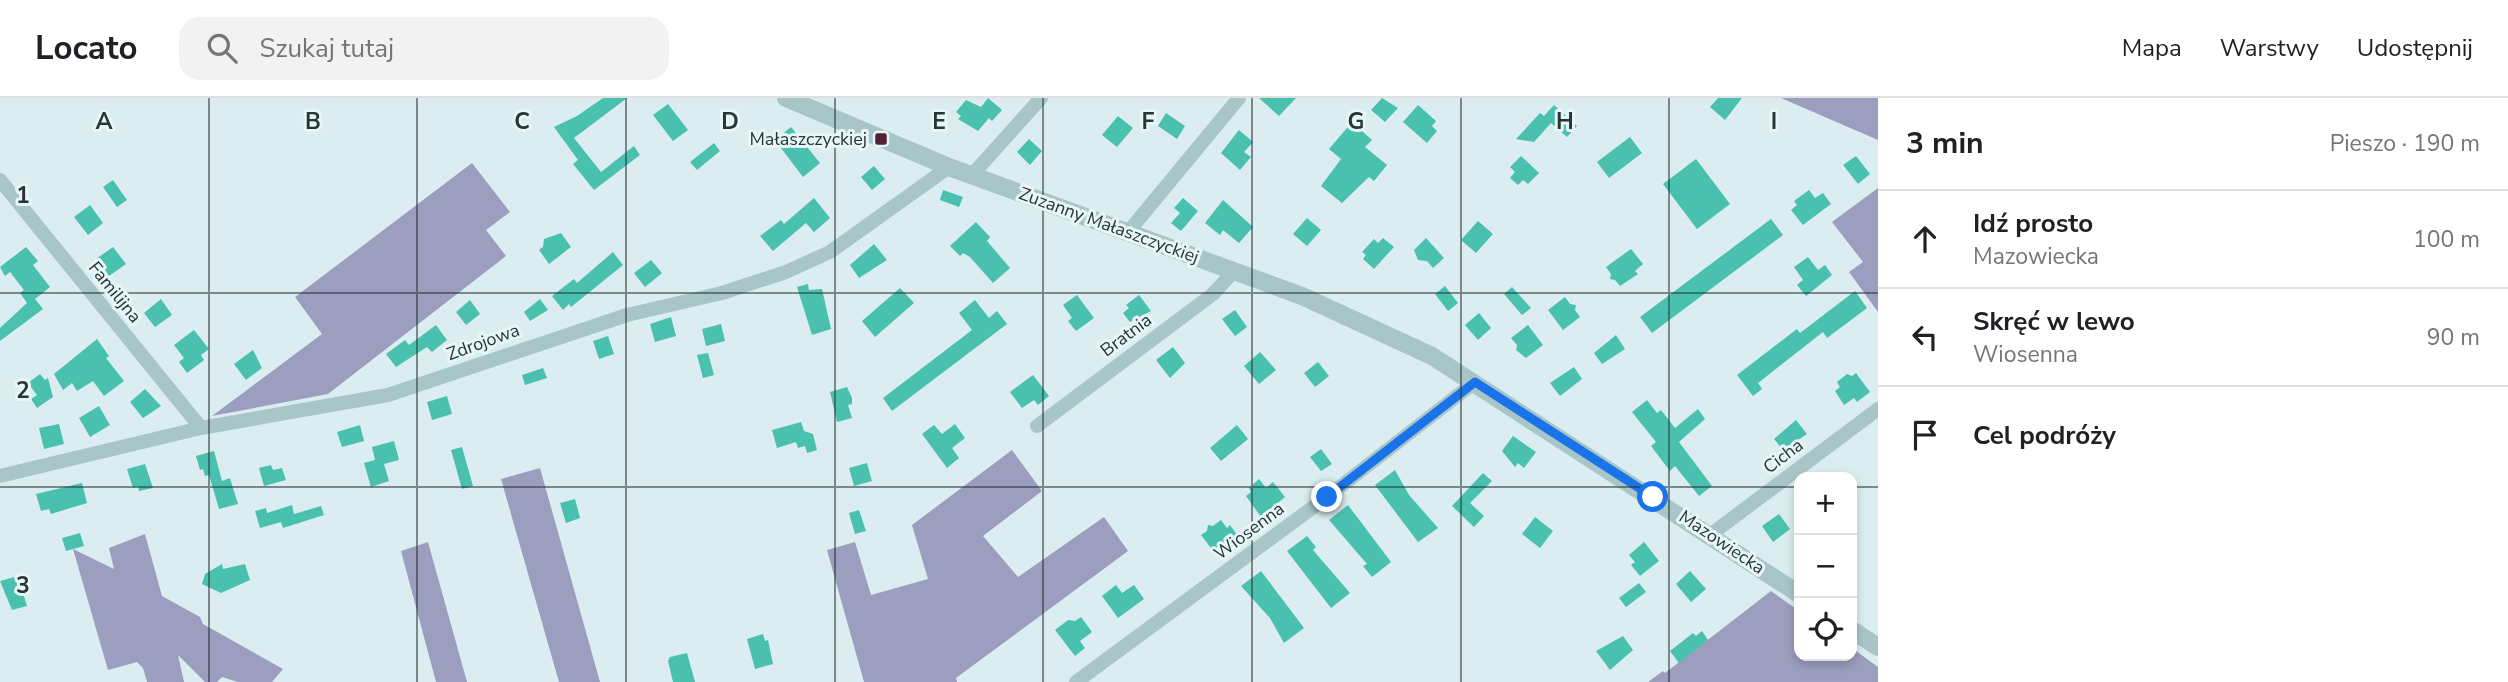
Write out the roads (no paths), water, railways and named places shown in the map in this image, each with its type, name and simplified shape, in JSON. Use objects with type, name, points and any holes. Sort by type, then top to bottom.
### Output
[{"type":"street","name":"Zuzanny Małaszczyckiej","points":[[786,98],[949,167],[1302,296],[1432,356]]},
{"type":"street","points":[[972,175],[1041,98]]},
{"type":"street","points":[[1129,232],[1239,98]]},
{"type":"street","name":"Zdrojowa","points":[[0,476],[201,428],[388,395],[627,315],[722,293],[786,272],[830,253],[949,167]]},
{"type":"street","name":"Familijna","points":[[0,180],[201,428]]},
{"type":"street","name":"Bratnia","points":[[1037,426],[1213,294],[1234,271]]},
{"type":"street","name":"Mazowiecka","points":[[1432,356],[1794,591]]},
{"type":"street","name":"Wiosenna","points":[[1076,682],[1327,497],[1475,382]]},
{"type":"street","name":"Cicha","points":[[1710,535],[1878,409]]},
{"type":"street","points":[[1857,633],[1878,647]]},
{"type":"place","name":"Małaszczyckiej","points":[[881,139]]}]
